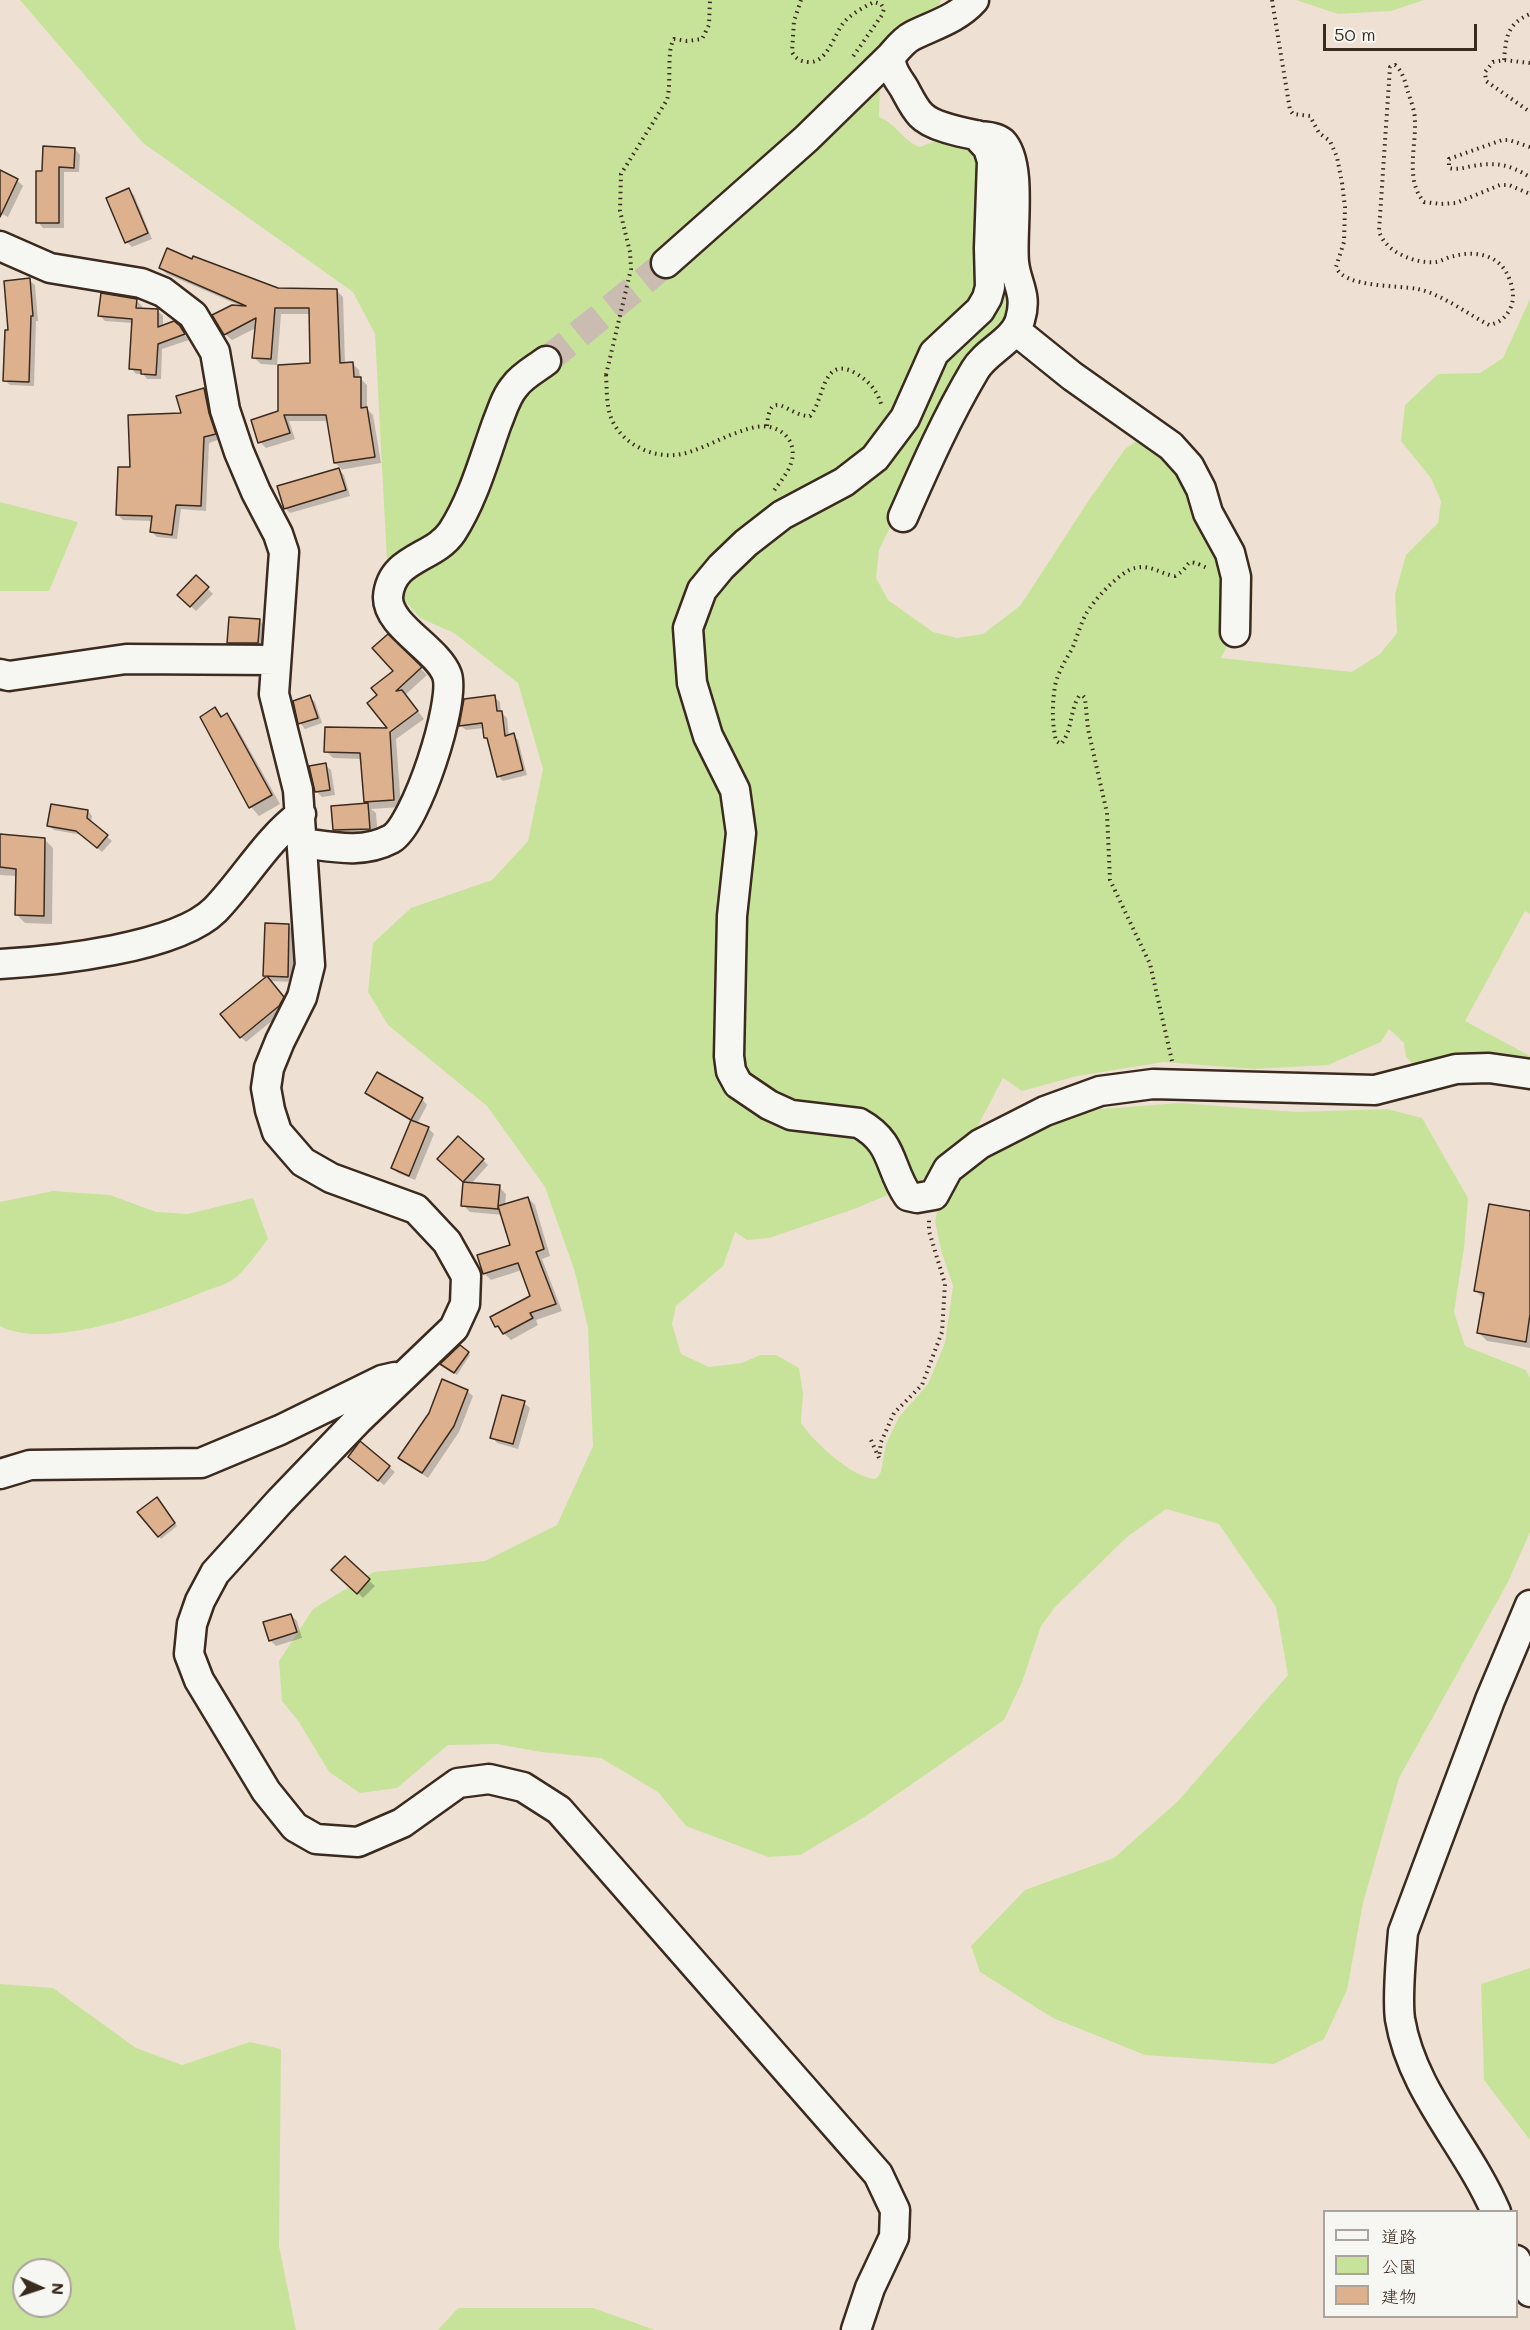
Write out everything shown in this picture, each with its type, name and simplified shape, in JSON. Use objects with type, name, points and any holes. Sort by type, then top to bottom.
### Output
[{"type":"street","points":[[666,263],[806,139],[910,37],[939,26],[967,8],[974,0]]},
{"type":"street","points":[[891,56],[890,66],[921,116],[934,123],[998,139],[1004,145],[1010,158],[1015,197],[1014,264],[1023,291],[1020,320],[1015,330],[976,367],[933,448],[903,517]]},
{"type":"street","points":[[976,135],[988,148],[992,161],[990,287],[980,310],[934,353],[904,418],[875,458],[844,483],[782,515],[746,543],[721,567],[702,590],[688,628],[692,683],[708,736],[735,790],[741,833],[732,916],[729,1056],[731,1071],[738,1083],[750,1094],[790,1115],[859,1123],[869,1129],[880,1137],[900,1185],[908,1196],[917,1198],[934,1195],[948,1169],[980,1144],[1045,1111],[1100,1091],[1153,1084],[1375,1090],[1456,1069],[1489,1068],[1530,1074]]},
{"type":"street","points":[[0,246],[50,268],[141,283],[163,292],[193,315],[214,352],[225,410],[238,452],[278,534],[284,552],[274,694],[298,790],[310,964],[302,997],[269,1068],[266,1088],[270,1110],[277,1132],[303,1162],[331,1178],[416,1209],[447,1242],[466,1276],[465,1304],[454,1328],[358,1420],[215,1572],[200,1601],[192,1624],[189,1654],[199,1680],[280,1811],[295,1827],[316,1839],[358,1842],[402,1823],[458,1783],[489,1779],[523,1787],[559,1810],[878,2174],[895,2210],[894,2237],[870,2288],[856,2330]]},
{"type":"street","points":[[1015,330],[1072,376],[1171,446],[1189,466],[1201,489],[1208,513],[1230,553],[1236,577],[1235,632]]},
{"type":"street","points":[[303,843],[347,849],[373,847],[394,837],[410,815],[426,779],[442,729],[448,700],[448,678],[441,661],[397,620],[389,606],[388,596],[392,580],[400,568],[448,538],[461,519],[504,406],[515,386],[546,361]]},
{"type":"street","points":[[0,674],[9,676],[126,659],[276,660]]},
{"type":"street","points":[[0,964],[45,961],[122,949],[194,926],[214,910],[283,828],[301,814]]},
{"type":"street","points":[[0,1474],[30,1465],[201,1463],[280,1430],[382,1380],[406,1375]]},
{"type":"street","points":[[1495,2210],[1441,2118],[1411,2061],[1400,2018],[1401,1952],[1403,1932],[1407,1921],[1490,1700],[1530,1605]]},
{"type":"street","points":[[1518,2265],[1530,2292]]},
{"type":"path","points":[[710,0],[709,25],[702,39],[687,41],[674,39],[669,56],[670,90],[667,100],[621,174],[620,211],[630,252],[631,269],[606,375],[609,405],[612,421],[621,433],[634,445],[659,454],[684,454],[729,436],[767,426],[776,428],[783,432],[792,450],[789,468],[772,493]]},
{"type":"path","points":[[801,0],[794,21],[792,52],[798,60],[808,62],[814,62],[822,57],[845,21],[854,14],[874,2],[883,6],[882,15],[849,63]]},
{"type":"path","points":[[1272,0],[1290,110],[1293,114],[1310,117],[1319,133],[1330,141],[1337,158],[1345,207],[1344,242],[1336,267],[1344,277],[1356,281],[1419,290],[1446,300],[1489,325],[1500,322],[1510,308],[1514,291],[1507,273],[1495,259],[1478,253],[1454,255],[1437,262],[1418,261],[1397,253],[1382,240],[1379,231],[1390,67],[1395,65],[1399,68],[1414,114],[1413,177],[1418,195],[1424,202],[1456,203],[1500,185],[1509,185],[1530,194]]},
{"type":"path","points":[[1504,60],[1506,40],[1513,23],[1530,14]]},
{"type":"path","points":[[1530,63],[1504,60],[1493,62],[1485,72],[1486,81],[1530,112]]},
{"type":"path","points":[[1530,147],[1502,140],[1449,159],[1448,163],[1449,168],[1455,170],[1483,164],[1506,165],[1530,177]]},
{"type":"path","points":[[767,426],[768,411],[771,406],[776,405],[801,415],[810,416],[827,378],[831,372],[840,368],[867,381],[878,395],[883,409]]},
{"type":"path","points":[[1174,1067],[1150,964],[1111,884],[1107,813],[1088,729],[1085,698],[1079,696],[1075,702],[1064,742],[1059,744],[1053,719],[1055,687],[1058,674],[1073,647],[1090,607],[1128,570],[1150,567],[1175,576],[1194,561],[1216,573],[1236,602]]},
{"type":"path","points":[[871,1440],[879,1458],[881,1442],[894,1413],[922,1385],[942,1332],[945,1284],[929,1231],[928,1197]]},
{"type":"green space","points":[[20,0],[941,0],[937,9],[886,38],[881,56],[879,117],[891,124],[914,145],[920,147],[938,140],[999,149],[1017,301],[896,515],[879,550],[876,578],[888,600],[933,632],[957,638],[983,634],[1020,606],[1125,449],[1139,439],[1175,463],[1216,550],[1228,606],[1228,644],[1221,658],[1352,672],[1380,654],[1397,633],[1395,594],[1406,555],[1438,523],[1441,501],[1431,478],[1401,441],[1405,405],[1438,374],[1480,373],[1503,358],[1530,299],[1530,914],[1525,911],[1465,1021],[1530,1056],[1530,1070],[1424,1071],[1406,1057],[1404,1043],[1389,1029],[1381,1042],[1328,1065],[1253,1069],[1164,1062],[1077,1076],[1022,1091],[1003,1078],[975,1131],[922,1180],[857,1208],[769,1238],[747,1240],[735,1232],[723,1266],[676,1306],[672,1324],[681,1354],[709,1367],[742,1363],[760,1355],[776,1355],[799,1368],[803,1393],[801,1423],[834,1458],[866,1477],[876,1479],[881,1472],[886,1444],[899,1417],[928,1384],[945,1343],[953,1286],[941,1250],[935,1221],[940,1199],[955,1174],[1023,1132],[1100,1109],[1180,1103],[1296,1112],[1387,1109],[1422,1118],[1468,1198],[1464,1248],[1454,1312],[1465,1346],[1526,1370],[1530,1378],[1530,1532],[1508,1582],[1399,1778],[1363,1903],[1347,1990],[1324,2039],[1274,2064],[1145,2055],[1053,2018],[980,1972],[971,1946],[1025,1890],[1114,1858],[1178,1801],[1288,1675],[1276,1607],[1219,1524],[1166,1509],[1127,1537],[1056,1606],[1041,1626],[1022,1682],[1004,1720],[863,1818],[800,1855],[768,1857],[686,1826],[658,1792],[601,1758],[541,1752],[497,1744],[448,1745],[397,1788],[360,1793],[329,1772],[299,1722],[282,1701],[279,1661],[313,1609],[374,1572],[485,1561],[557,1525],[593,1446],[588,1328],[575,1272],[545,1187],[487,1106],[388,1025],[368,992],[373,943],[411,908],[492,880],[528,841],[543,769],[518,683],[454,633],[420,618],[388,581],[375,334],[353,292],[143,143]]},
{"type":"green space","points":[[1296,0],[1424,0],[1391,11],[1338,14]]},
{"type":"green space","points":[[0,502],[78,522],[49,591],[0,591]]},
{"type":"green space","points":[[53,1191],[110,1195],[156,1212],[188,1214],[253,1198],[268,1239],[237,1277],[207,1291],[101,1326],[72,1332],[20,1333],[0,1326],[0,1202]]},
{"type":"green space","points":[[1530,1968],[1530,2140],[1484,2080],[1481,1984]]},
{"type":"green space","points":[[0,1984],[53,1988],[136,2048],[182,2065],[250,2042],[281,2049],[279,2246],[296,2330],[0,2330]]},
{"type":"green space","points":[[458,2308],[593,2308],[655,2330],[438,2330]]},
{"type":"building","points":[[43,146],[75,148],[74,168],[59,167],[59,223],[36,223],[36,171],[42,171]]},
{"type":"building","points":[[0,170],[18,179],[0,217]]},
{"type":"building","points":[[129,188],[148,233],[125,243],[106,198]]},
{"type":"building","points":[[167,248],[192,259],[193,256],[278,288],[337,289],[340,363],[353,362],[354,377],[361,377],[361,408],[367,407],[375,457],[334,463],[326,415],[284,415],[290,433],[258,443],[251,420],[278,411],[278,365],[310,363],[309,308],[275,308],[271,359],[252,358],[256,318],[224,335],[212,315],[232,305],[246,306],[159,268]]},
{"type":"building","points":[[30,278],[33,316],[31,316],[29,382],[3,381],[5,330],[8,330],[4,281]]},
{"type":"building","points":[[101,293],[137,299],[136,308],[158,309],[158,327],[174,321],[180,326],[185,334],[158,344],[156,375],[141,374],[141,370],[129,369],[132,319],[98,316]]},
{"type":"building","points":[[204,388],[216,434],[204,437],[201,506],[176,505],[172,535],[150,532],[152,516],[116,515],[118,467],[130,467],[128,415],[181,413],[176,396]]},
{"type":"building","points":[[339,468],[346,490],[284,509],[277,486]]},
{"type":"building","points":[[196,575],[209,587],[190,607],[177,595]]},
{"type":"building","points":[[229,617],[260,619],[258,643],[227,643]]},
{"type":"building","points":[[388,634],[422,667],[396,691],[402,690],[418,711],[390,732],[394,800],[364,802],[360,753],[324,752],[325,727],[387,728],[367,703],[377,695],[371,688],[393,671],[372,648]]},
{"type":"building","points":[[310,695],[318,718],[298,724],[293,701]]},
{"type":"building","points":[[495,695],[497,711],[502,711],[505,736],[514,733],[523,770],[497,777],[487,738],[484,738],[482,723],[459,726],[464,699]]},
{"type":"building","points":[[215,707],[221,717],[227,713],[272,795],[249,808],[200,717]]},
{"type":"building","points":[[326,763],[330,790],[315,792],[309,766]]},
{"type":"building","points":[[368,803],[370,829],[333,830],[331,806]]},
{"type":"building","points":[[51,804],[88,810],[87,818],[108,835],[97,848],[76,831],[47,826]]},
{"type":"building","points":[[0,834],[45,838],[44,916],[15,915],[16,869],[0,867]]},
{"type":"building","points":[[265,923],[289,924],[288,977],[263,976]]},
{"type":"building","points":[[267,976],[284,997],[279,1006],[240,1038],[220,1014]]},
{"type":"building","points":[[377,1072],[423,1098],[411,1120],[365,1093]]},
{"type":"building","points":[[411,1120],[429,1127],[409,1176],[391,1168]]},
{"type":"building","points":[[458,1136],[484,1159],[463,1182],[437,1159]]},
{"type":"building","points":[[463,1182],[500,1185],[498,1209],[461,1206]]},
{"type":"building","points":[[528,1197],[544,1249],[536,1252],[556,1304],[530,1313],[533,1318],[503,1334],[498,1326],[495,1327],[490,1317],[530,1296],[518,1263],[483,1274],[477,1255],[510,1245],[498,1206]]},
{"type":"building","points":[[1489,1204],[1530,1211],[1530,1314],[1526,1342],[1477,1333],[1484,1293],[1474,1291]]},
{"type":"building","points":[[460,1345],[469,1352],[454,1373],[440,1364]]},
{"type":"building","points":[[442,1379],[468,1390],[454,1426],[422,1473],[398,1458],[429,1413]]},
{"type":"building","points":[[502,1395],[525,1401],[513,1444],[490,1438]]},
{"type":"building","points":[[360,1441],[390,1466],[378,1481],[348,1457]]},
{"type":"building","points":[[157,1497],[175,1523],[158,1537],[137,1512]]},
{"type":"building","points":[[345,1556],[370,1579],[357,1594],[331,1570]]},
{"type":"building","points":[[291,1614],[297,1632],[269,1641],[263,1622]]},
{"type":"tunnel","points":[[546,361],[666,263]]}]
